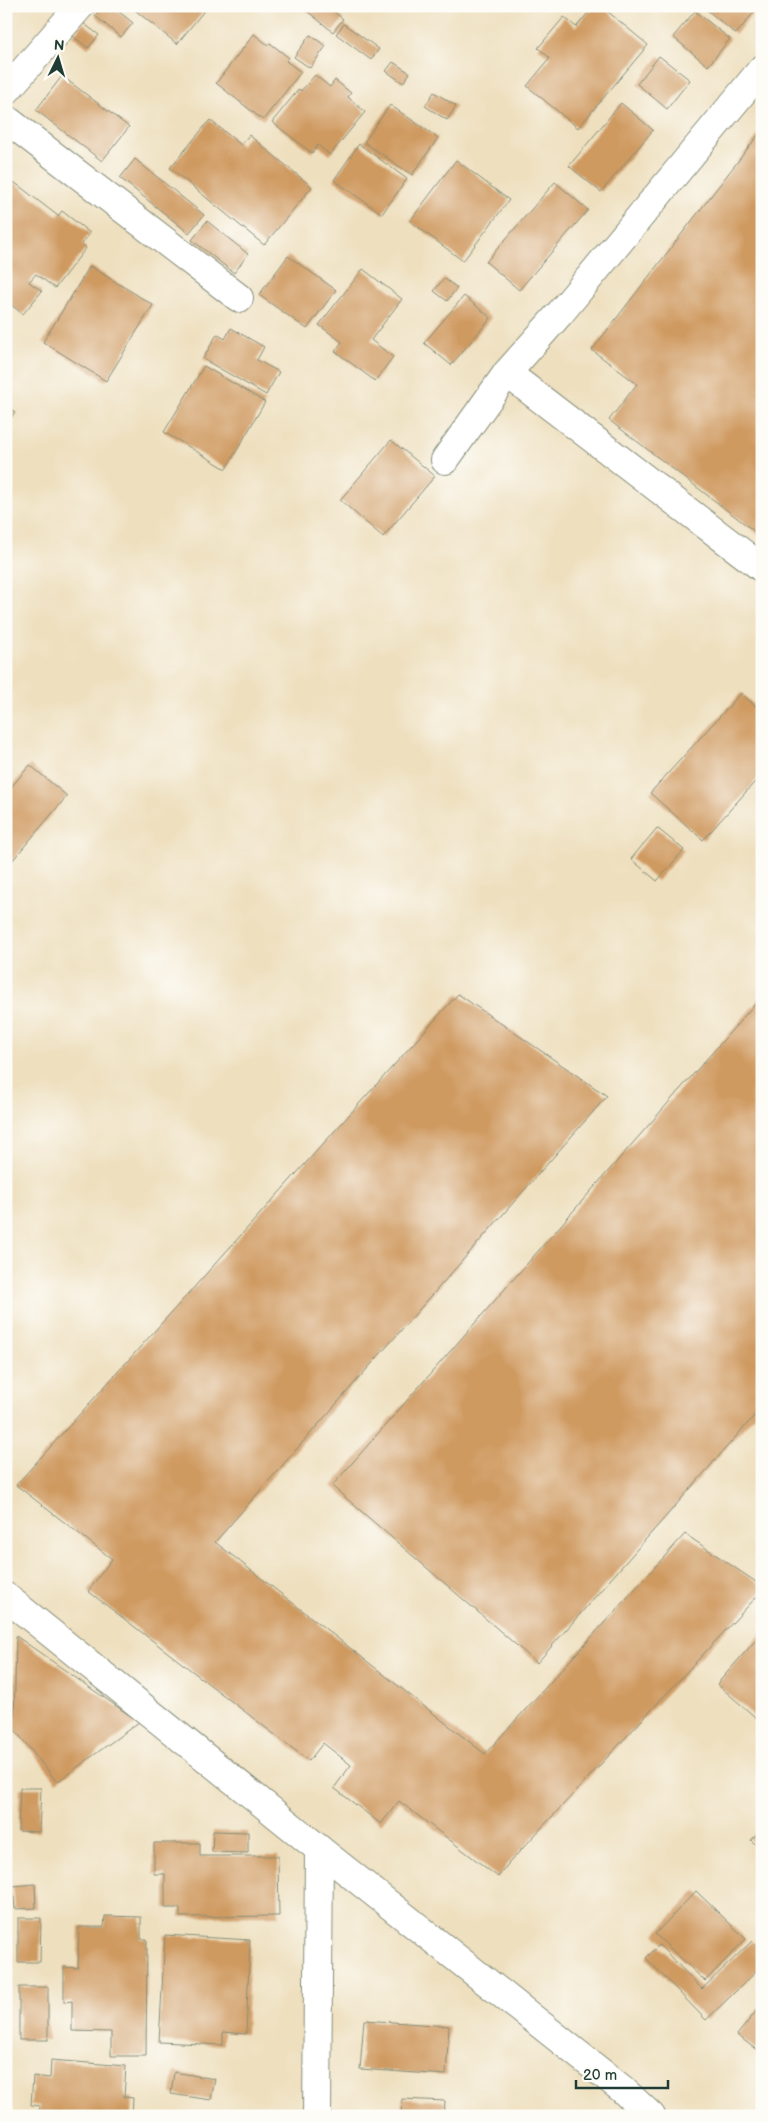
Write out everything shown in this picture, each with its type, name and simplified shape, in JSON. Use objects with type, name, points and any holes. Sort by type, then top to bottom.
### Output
[{"type":"street","points":[[6,91],[80,6]]},
{"type":"street","points":[[445,460],[507,373],[762,69]]},
{"type":"street","points":[[6,119],[239,298]]},
{"type":"street","points":[[507,373],[762,568]]},
{"type":"street","points":[[6,1597],[319,1849],[621,2102],[651,2116]]},
{"type":"street","points":[[316,2116],[319,1849]]},
{"type":"building","points":[[102,6],[112,6],[133,23],[121,37],[95,16]]},
{"type":"building","points":[[130,6],[208,6],[177,44]]},
{"type":"building","points":[[301,6],[327,6],[343,19],[333,32]]},
{"type":"building","points":[[594,6],[601,6],[648,45],[578,128],[527,86],[550,58],[538,48],[564,17],[576,27]]},
{"type":"building","points":[[702,6],[759,6],[736,34]]},
{"type":"building","points":[[695,11],[730,39],[708,66],[673,37]]},
{"type":"building","points":[[83,23],[99,35],[88,48],[73,36]]},
{"type":"building","points":[[344,24],[379,49],[371,60],[336,34]]},
{"type":"building","points":[[254,34],[268,45],[270,43],[289,58],[286,61],[301,72],[263,120],[216,83]]},
{"type":"building","points":[[310,35],[326,46],[310,68],[294,57]]},
{"type":"building","points":[[659,56],[690,80],[667,109],[637,84]]},
{"type":"building","points":[[393,62],[410,73],[403,83],[386,71]]},
{"type":"building","points":[[315,75],[330,87],[335,80],[351,93],[348,97],[365,112],[330,155],[318,145],[312,153],[272,122],[299,89],[301,91]]},
{"type":"building","points":[[62,76],[129,127],[102,161],[36,110]]},
{"type":"building","points":[[434,92],[456,106],[447,120],[425,106]]},
{"type":"building","points":[[621,103],[653,130],[601,192],[569,166]]},
{"type":"building","points":[[390,105],[438,138],[412,175],[364,142]]},
{"type":"building","points":[[210,120],[241,145],[249,135],[312,187],[264,245],[170,168]]},
{"type":"building","points":[[762,130],[762,537],[609,420],[637,384],[592,350]]},
{"type":"building","points":[[359,144],[407,179],[382,214],[334,180]]},
{"type":"building","points":[[135,159],[204,215],[189,233],[120,178]]},
{"type":"building","points":[[456,160],[509,200],[463,261],[410,221]]},
{"type":"building","points":[[14,182],[58,216],[62,211],[90,233],[82,244],[86,248],[55,288],[36,274],[29,282],[42,291],[23,314],[6,301],[6,221],[8,219],[6,217],[6,192]]},
{"type":"building","points":[[555,182],[588,210],[519,290],[486,262]]},
{"type":"building","points":[[207,221],[248,254],[234,273],[192,240]]},
{"type":"building","points":[[288,256],[336,290],[307,329],[259,295]]},
{"type":"building","points":[[90,266],[153,305],[106,381],[43,342]]},
{"type":"building","points":[[363,269],[402,299],[371,340],[393,357],[375,381],[335,351],[342,342],[319,325]]},
{"type":"building","points":[[444,278],[457,288],[447,301],[434,291]]},
{"type":"building","points":[[464,296],[491,318],[451,365],[424,343]]},
{"type":"building","points":[[231,328],[264,347],[257,360],[279,372],[266,395],[203,359],[217,334],[225,339]]},
{"type":"building","points":[[204,366],[265,402],[226,469],[164,432]]},
{"type":"building","points":[[6,406],[15,412],[6,425]]},
{"type":"building","points":[[391,440],[435,476],[383,537],[340,500]]},
{"type":"building","points":[[741,693],[762,712],[762,774],[703,840],[650,793]]},
{"type":"building","points":[[30,765],[67,796],[6,868],[6,793]]},
{"type":"building","points":[[657,828],[684,850],[657,881],[631,859]]},
{"type":"building","points":[[458,994],[607,1096],[215,1542],[485,1754],[685,1534],[762,1586],[762,1591],[498,1877],[399,1801],[381,1824],[334,1788],[351,1765],[323,1743],[309,1761],[88,1591],[112,1559],[16,1485]]},
{"type":"building","points":[[762,996],[762,1407],[537,1663],[332,1486]]},
{"type":"building","points":[[762,1633],[762,1723],[717,1684]]},
{"type":"building","points":[[16,1636],[139,1722],[57,1782],[14,1729]]},
{"type":"building","points":[[20,1788],[41,1788],[39,1832],[18,1831]]},
{"type":"building","points":[[762,1830],[762,1851],[751,1840]]},
{"type":"building","points":[[213,1831],[248,1832],[248,1853],[212,1852]]},
{"type":"building","points":[[154,1843],[200,1843],[200,1856],[278,1856],[279,1916],[180,1917],[180,1908],[165,1908],[165,1874],[154,1874]]},
{"type":"building","points":[[35,1884],[36,1908],[15,1909],[13,1886]]},
{"type":"building","points":[[696,1891],[746,1939],[705,1981],[655,1934]]},
{"type":"building","points":[[105,1916],[141,1917],[141,1939],[147,1939],[146,2056],[111,2056],[111,2032],[72,2031],[72,2001],[64,2002],[64,1967],[78,1968],[79,1927],[104,1927]]},
{"type":"building","points":[[18,1918],[41,1918],[40,1962],[18,1962]]},
{"type":"building","points":[[165,1935],[250,1940],[246,2034],[223,2032],[223,2045],[159,2042]]},
{"type":"building","points":[[752,1941],[762,1951],[762,1966],[706,2020],[646,1958],[659,1945],[702,1989]]},
{"type":"building","points":[[19,1987],[48,1987],[48,2040],[19,2040]]},
{"type":"building","points":[[762,2004],[762,2054],[737,2035]]},
{"type":"building","points":[[364,2020],[449,2026],[446,2075],[360,2069]]},
{"type":"building","points":[[51,2060],[126,2066],[124,2097],[133,2098],[132,2116],[39,2116],[40,2106],[31,2105],[33,2076],[50,2078]]},
{"type":"building","points":[[174,2072],[215,2079],[211,2100],[171,2094]]},
{"type":"building","points":[[402,2099],[445,2101],[444,2116],[401,2116]]}]
